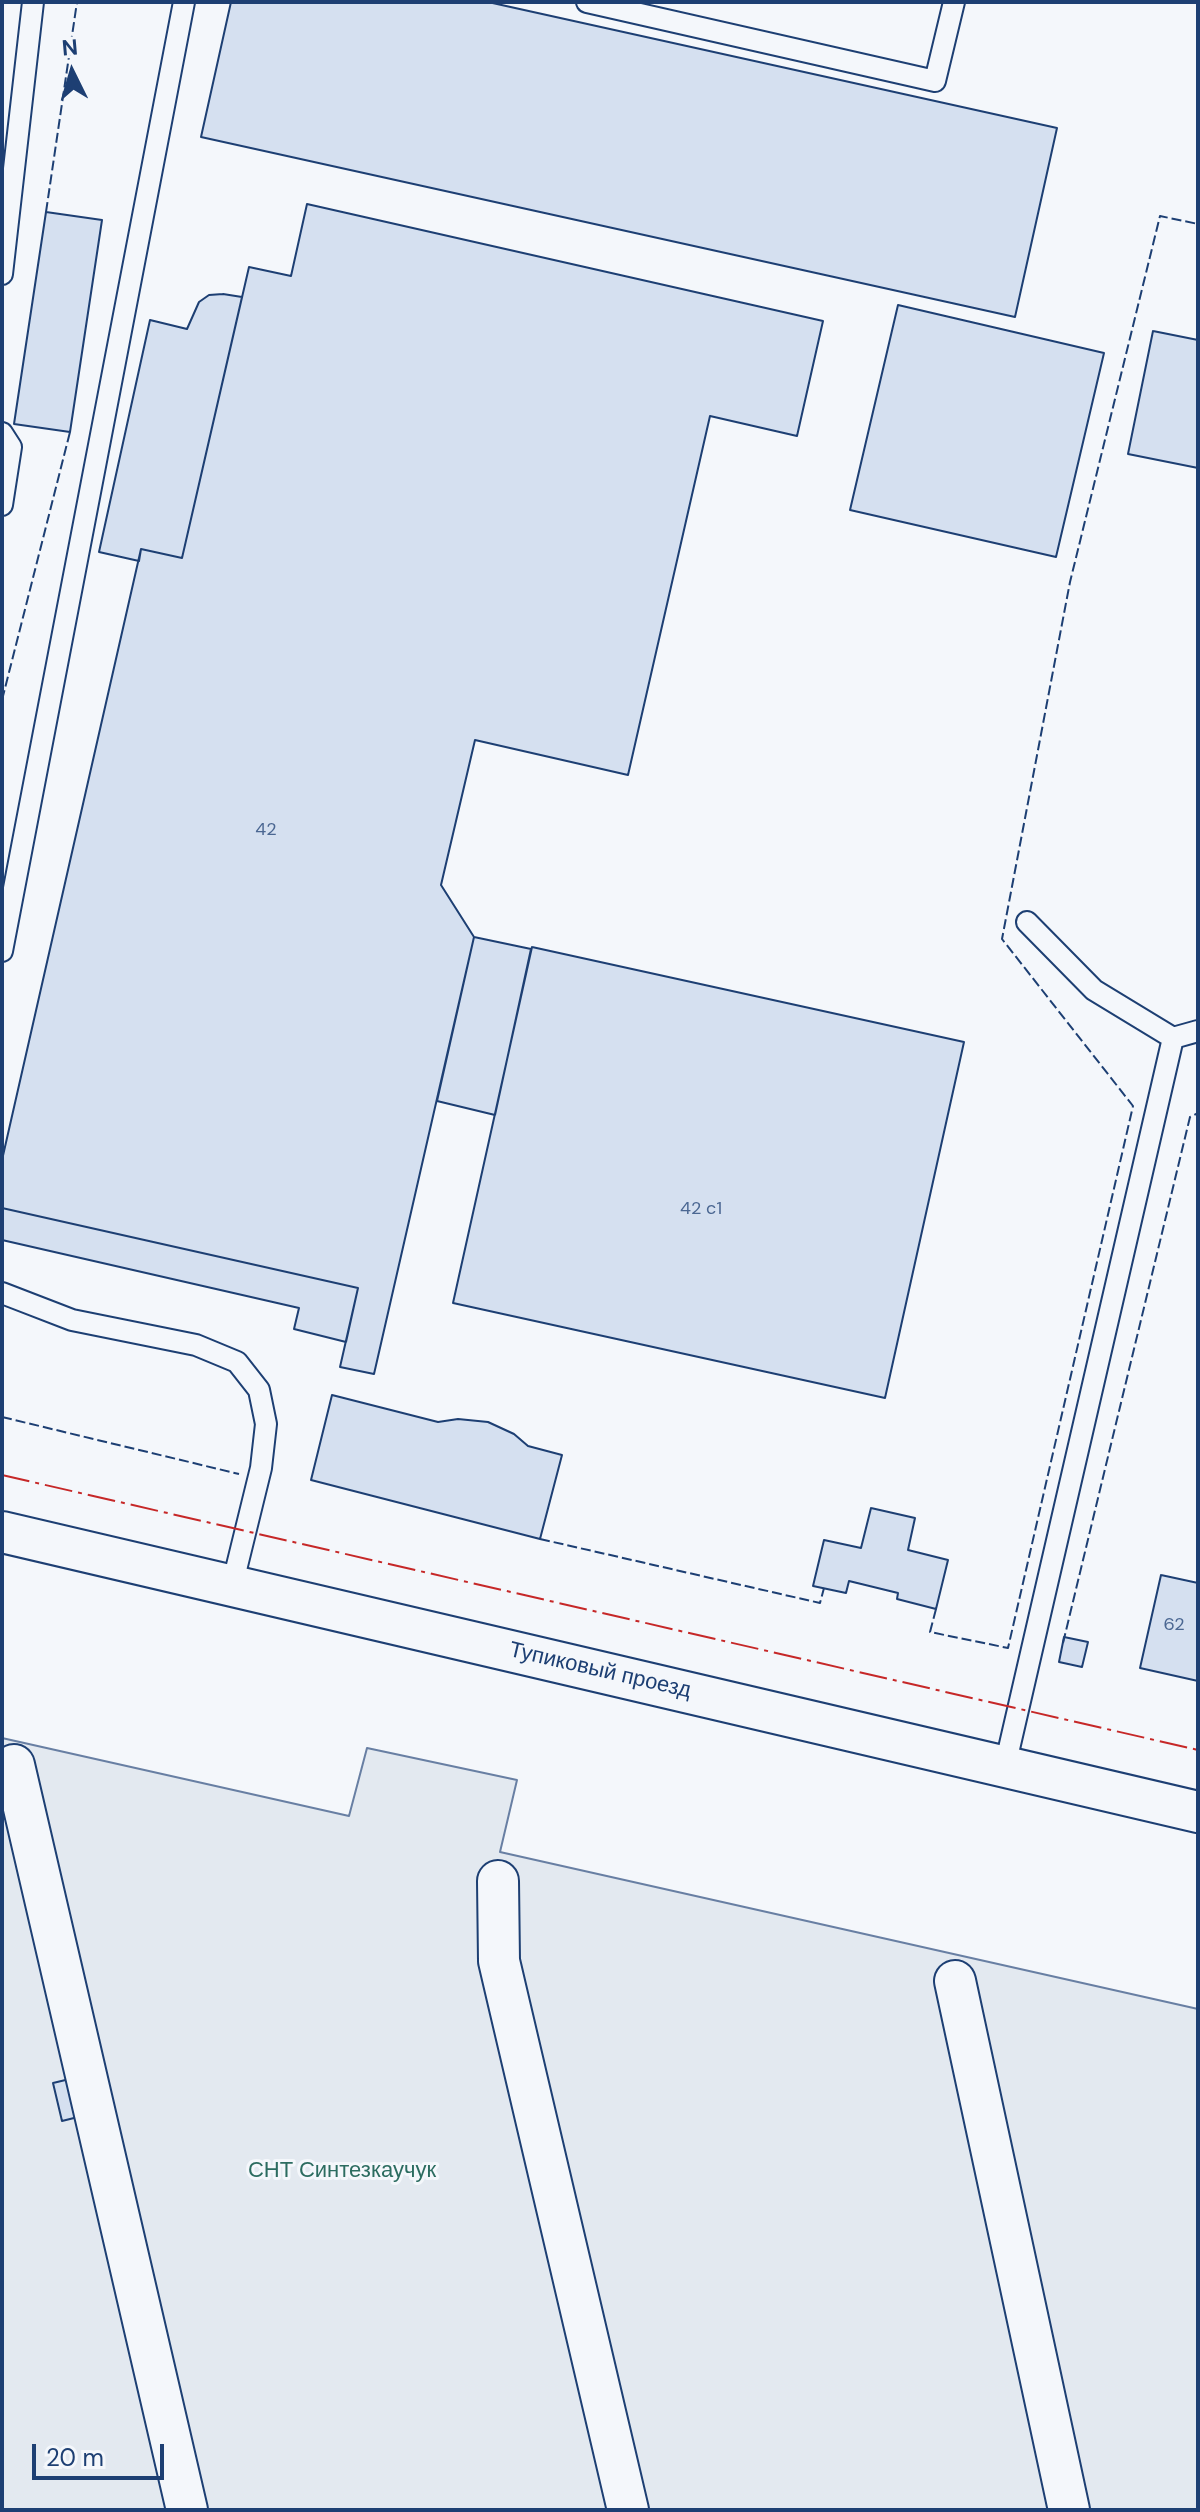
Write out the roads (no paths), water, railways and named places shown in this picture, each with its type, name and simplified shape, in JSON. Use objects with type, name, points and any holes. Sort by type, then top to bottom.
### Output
[{"type":"street","name":"Тупиковый проезд","points":[[2,1532],[1198,1812]]},
{"type":"street","points":[[14,1765],[187,2510]]},
{"type":"street","points":[[498,1881],[499,1961],[628,2510]]},
{"type":"street","points":[[955,1981],[1069,2510]]},
{"type":"lane","points":[[2,274],[33,2]]},
{"type":"lane","points":[[2,951],[184,2]]},
{"type":"lane","points":[[587,2],[935,81],[954,2]]},
{"type":"lane","points":[[2,433],[11,447],[2,505]]},
{"type":"lane","points":[[1027,922],[1094,990],[1173,1038],[1198,1031]]},
{"type":"lane","points":[[1005,1766],[1173,1038]]},
{"type":"lane","points":[[2,1293],[72,1320],[196,1345],[237,1362],[259,1390],[266,1424],[261,1468],[232,1586]]},
{"type":"park label","name":"СНТ Синтезкаучук","points":[[342,2171]]}]
